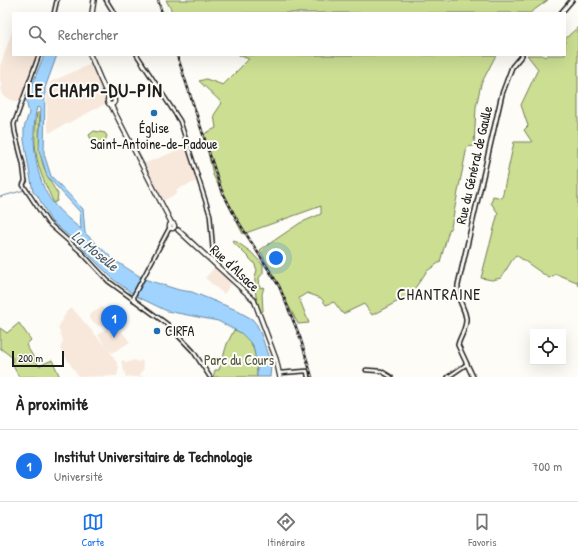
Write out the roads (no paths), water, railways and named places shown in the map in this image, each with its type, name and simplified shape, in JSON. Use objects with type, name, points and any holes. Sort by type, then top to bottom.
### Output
[{"type":"main road","points":[[92,12],[94,0]]},
{"type":"main road","points":[[562,12],[572,0]]},
{"type":"main road","points":[[90,56],[110,98],[108,102],[113,104],[173,227]]},
{"type":"main road","name":"Rue du Général de Gaulle","points":[[474,377],[458,345],[465,330],[466,320],[457,296],[458,284],[502,94],[512,67],[521,56]]},
{"type":"main road","name":"Rue d'Alsace","points":[[173,227],[255,302],[280,375]]},
{"type":"street","points":[[54,12],[57,0]]},
{"type":"street","points":[[106,0],[113,12]]},
{"type":"street","points":[[39,56],[14,124],[23,164],[25,181],[24,186],[48,223],[81,252],[108,281],[161,320],[193,351],[210,377]]},
{"type":"street","points":[[137,56],[180,121],[210,214],[214,263]]},
{"type":"street","points":[[134,300],[134,295],[167,232],[173,227]]},
{"type":"street","points":[[448,377],[467,364]]},
{"type":"street","points":[[366,370],[381,371],[391,377]]},
{"type":"street","points":[[280,375],[307,371],[308,377]]},
{"type":"water","name":"La Moselle","points":[[44,56],[57,56],[45,88],[44,154],[51,176],[83,209],[85,233],[114,260],[144,279],[179,290],[192,292],[234,309],[252,319],[257,325],[262,337],[271,365],[270,377],[257,377],[257,366],[253,345],[241,333],[218,321],[167,311],[136,296],[114,280],[77,243],[51,221],[37,195],[33,192],[24,140],[24,128],[29,113],[26,100]],"holes":[[[37,107],[41,108],[39,150],[47,176],[80,212],[81,229],[63,214],[53,203],[42,183],[38,170],[34,144]]]},
{"type":"waterway","points":[[0,197],[28,189]]},
{"type":"railway","points":[[158,0],[162,12]]},
{"type":"railway","points":[[177,56],[221,189],[236,218],[279,286],[300,337],[312,377]]},
{"type":"place","name":"Église Saint-Antoine-de-Padoue","points":[[154,113]]},
{"type":"place","name":"CIRFA","points":[[157,331]]},
{"type":"place","name":"Institut Universitaire de Technologie","points":[[114,338]]},
{"type":"district","name":"LE CHAMP-DU-PIN","points":[[95,91]]},
{"type":"district","name":"CHANTRAINE","points":[[439,294]]},
{"type":"park label","name":"Parc du Cours","points":[[239,360]]}]
